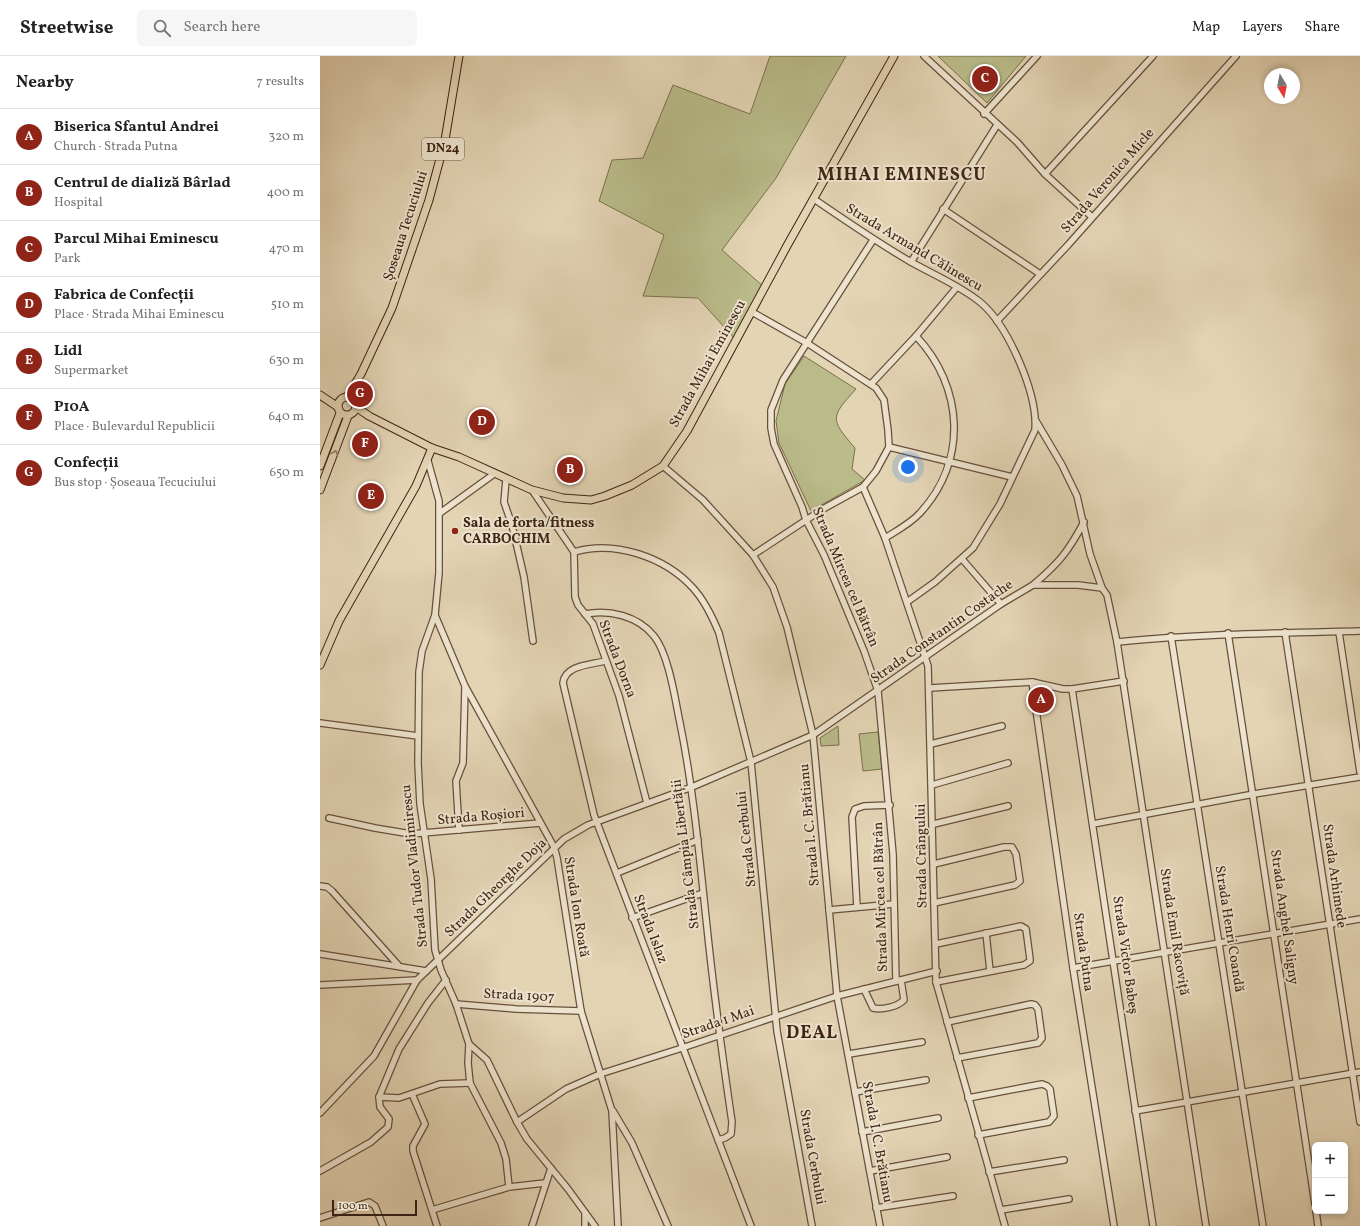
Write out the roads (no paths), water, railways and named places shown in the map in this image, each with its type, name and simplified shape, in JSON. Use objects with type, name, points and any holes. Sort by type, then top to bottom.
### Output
[{"type":"main road","name":"Șoseaua Tecuciului","points":[[350,398],[392,308],[429,200],[445,140],[459,56]]},
{"type":"main road","name":"Strada Mihai Eminescu","points":[[323,397],[339,407],[369,416],[432,448],[459,456],[506,480],[532,490],[563,498],[591,500],[625,488],[663,466],[687,431],[894,56]]},
{"type":"main road","points":[[320,466],[339,407],[350,398],[353,412],[320,490]]},
{"type":"main road","points":[[320,665],[339,621],[416,486],[428,461],[432,448]]},
{"type":"street","points":[[924,56],[984,114],[1026,151],[1045,174],[1092,217]]},
{"type":"street","points":[[984,114],[1037,56]]},
{"type":"street","points":[[1045,174],[1153,56]]},
{"type":"street","name":"Strada Veronica Micle","points":[[997,321],[1236,56]]},
{"type":"street","points":[[911,262],[997,125]]},
{"type":"street","name":"Strada Armand Călinescu","points":[[814,199],[873,240],[980,302],[997,321],[1023,368],[1031,392],[1036,420],[1035,430],[986,528],[973,548],[962,559],[935,582],[907,602]]},
{"type":"street","points":[[943,209],[1040,274]]},
{"type":"street","name":"Strada Mircea cel Bătrân","points":[[864,989],[873,1008],[878,1009],[896,1006],[904,1000],[898,980],[890,806],[878,691],[864,651],[824,555],[806,520],[802,507],[774,444],[771,428],[771,410],[783,380],[873,240]]},
{"type":"street","points":[[872,384],[916,336],[956,287]]},
{"type":"street","points":[[752,312],[807,343],[872,384],[884,400],[889,447],[876,472],[863,487],[806,520],[753,555]]},
{"type":"street","points":[[885,538],[919,515],[937,491],[946,473],[954,441],[953,408],[949,391],[937,362],[916,336]]},
{"type":"street","points":[[1036,420],[1073,488],[1084,522],[1090,554],[1102,588],[1107,595],[1117,642],[1171,636],[1228,633],[1360,631]]},
{"type":"street","points":[[889,447],[1012,477]]},
{"type":"street","name":"Strada Tudor Vladimirescu","points":[[428,461],[438,494],[440,513],[439,573],[434,615],[420,659],[418,782],[431,879],[435,950],[456,1004],[469,1044]]},
{"type":"street","name":"Strada I. C. Brătianu","points":[[663,466],[708,505],[753,555],[773,587],[787,627],[813,735],[837,996],[880,1226]]},
{"type":"street","points":[[440,513],[494,474]]},
{"type":"street","points":[[506,480],[504,502],[512,525],[524,577],[533,641]]},
{"type":"street","name":"Strada Crângului","points":[[863,487],[885,538],[926,658],[929,672],[934,824],[936,982],[978,1135],[1005,1226]]},
{"type":"street","points":[[532,490],[574,552]]},
{"type":"street","points":[[1033,585],[1066,554],[1084,522]]},
{"type":"street","name":"Strada Cerbului","points":[[574,552],[587,548],[600,548],[643,556],[665,566],[683,578],[693,588],[711,613],[719,633],[751,762],[775,1015],[812,1226]]},
{"type":"street","name":"Strada Dorna","points":[[574,552],[575,597],[578,605],[593,624],[605,661],[619,696],[647,803]]},
{"type":"street","points":[[962,559],[1001,604]]},
{"type":"street","name":"Strada Constantin Costache","points":[[597,823],[692,787],[813,735],[926,658],[1001,604],[1033,585],[1078,585],[1102,588]]},
{"type":"street","name":"Strada Câmpia Libertății","points":[[585,614],[598,612],[622,615],[637,622],[654,636],[667,666],[674,690],[692,787],[719,1035],[732,1122],[731,1134],[718,1140]]},
{"type":"street","name":"Strada Ion Roată","points":[[434,615],[465,686],[554,847],[581,1011],[612,1111],[618,1226]]},
{"type":"street","name":"Strada Arhimede","points":[[1285,632],[1309,786],[1328,923],[1360,1122]]},
{"type":"street","points":[[1339,632],[1360,772]]},
{"type":"street","name":"Strada Anghel Saligny","points":[[1228,633],[1254,794],[1312,1184]]},
{"type":"street","name":"Strada Henri Coandă","points":[[1171,636],[1263,1226]]},
{"type":"street","name":"Strada Emil Racoviță","points":[[1117,642],[1206,1226]]},
{"type":"street","name":"Strada Islaz","points":[[605,661],[570,670],[564,676],[563,683],[597,823],[617,873],[632,918],[751,1226]]},
{"type":"street","points":[[930,688],[1032,682],[1063,689],[1072,689],[1124,681]]},
{"type":"street","name":"Strada Putna","points":[[1032,682],[1073,968],[1114,1226]]},
{"type":"street","points":[[459,830],[456,782],[463,763],[465,686]]},
{"type":"street","name":"Strada Victor Babeș","points":[[1072,689],[1153,1226]]},
{"type":"street","points":[[320,722],[418,736]]},
{"type":"street","points":[[931,744],[1002,726]]},
{"type":"street","points":[[932,785],[1008,763]]},
{"type":"street","points":[[1093,824],[1254,794],[1360,777]]},
{"type":"street","points":[[857,907],[852,818],[853,812],[855,809],[864,806],[890,806]]},
{"type":"street","points":[[934,824],[1008,806]]},
{"type":"street","name":"Strada Roșiori","points":[[329,818],[398,833],[424,834],[540,824]]},
{"type":"street","name":"Strada Gheorghe Doja","points":[[320,1113],[374,1056],[417,980],[554,847],[577,830],[597,823]]},
{"type":"street","points":[[617,873],[698,840]]},
{"type":"street","points":[[934,864],[1004,847],[1012,847],[1016,854],[1020,881],[1016,885],[934,903]]},
{"type":"street","points":[[320,886],[327,887],[332,891],[399,966]]},
{"type":"street","points":[[632,918],[703,893]]},
{"type":"street","points":[[830,910],[894,904]]},
{"type":"street","points":[[1073,968],[1114,962],[1328,923],[1360,919]]},
{"type":"street","points":[[936,944],[986,933],[1023,927],[1027,932],[1030,959],[1027,964],[1024,965],[936,982]]},
{"type":"street","points":[[986,933],[990,971]]},
{"type":"street","points":[[320,954],[426,971]]},
{"type":"street","name":"Strada 1 Mai","points":[[517,1122],[566,1089],[600,1074],[682,1048],[775,1015],[837,996],[937,971]]},
{"type":"street","points":[[320,985],[417,980]]},
{"type":"street","points":[[320,1171],[371,1142],[388,1127],[389,1119],[380,1107],[379,1097],[400,1049],[428,1003],[446,980]]},
{"type":"street","name":"Strada 1907","points":[[456,1004],[516,1009],[581,1011]]},
{"type":"street","points":[[947,1022],[1031,1004],[1038,1008],[1042,1038],[1038,1043],[957,1058]]},
{"type":"street","points":[[849,1054],[922,1042]]},
{"type":"street","points":[[469,1044],[468,1063],[470,1083],[501,1144],[506,1159],[509,1187]]},
{"type":"street","points":[[469,1044],[487,1060],[517,1122],[527,1139],[595,1226]]},
{"type":"street","points":[[1135,1111],[1243,1094],[1360,1072]]},
{"type":"street","points":[[855,1092],[926,1080]]},
{"type":"street","points":[[379,1097],[398,1098],[440,1084],[470,1083]]},
{"type":"street","points":[[968,1098],[1042,1084],[1050,1089],[1054,1116],[1049,1122],[978,1135]]},
{"type":"street","points":[[412,1094],[425,1124],[413,1146],[413,1151],[437,1226]]},
{"type":"street","points":[[612,1111],[632,1143],[668,1226]]},
{"type":"street","points":[[862,1132],[938,1118]]},
{"type":"street","points":[[870,1171],[947,1157]]},
{"type":"street","points":[[989,1172],[1064,1160]]},
{"type":"street","points":[[532,1226],[551,1168]]},
{"type":"street","points":[[432,1210],[509,1187],[546,1183]]},
{"type":"street","points":[[876,1208],[953,1196]]},
{"type":"street","points":[[1001,1210],[1069,1198]]},
{"type":"street","points":[[320,1218],[369,1202],[375,1206],[383,1226]]},
{"type":"street","points":[[585,1213],[585,1226]]},
{"type":"street","points":[[1316,1214],[1318,1226]]},
{"type":"place","name":"Parcul Mihai Eminescu","points":[[985,79]]},
{"type":"place","name":"Confecții","points":[[360,394]]},
{"type":"place","name":"Fabrica de Confecții","points":[[482,422]]},
{"type":"place","name":"P10A","points":[[365,444]]},
{"type":"place","name":"Centrul de dializă Bârlad","points":[[570,470]]},
{"type":"place","name":"Lidl","points":[[371,496]]},
{"type":"place","name":"Sala de forta/fitness CARBOCHIM","points":[[455,531]]},
{"type":"place","name":"Biserica Sfantul Andrei","points":[[1041,700]]},
{"type":"district","name":"MIHAI EMINESCU","points":[[902,175]]},
{"type":"district","name":"DEAL","points":[[812,1033]]}]
